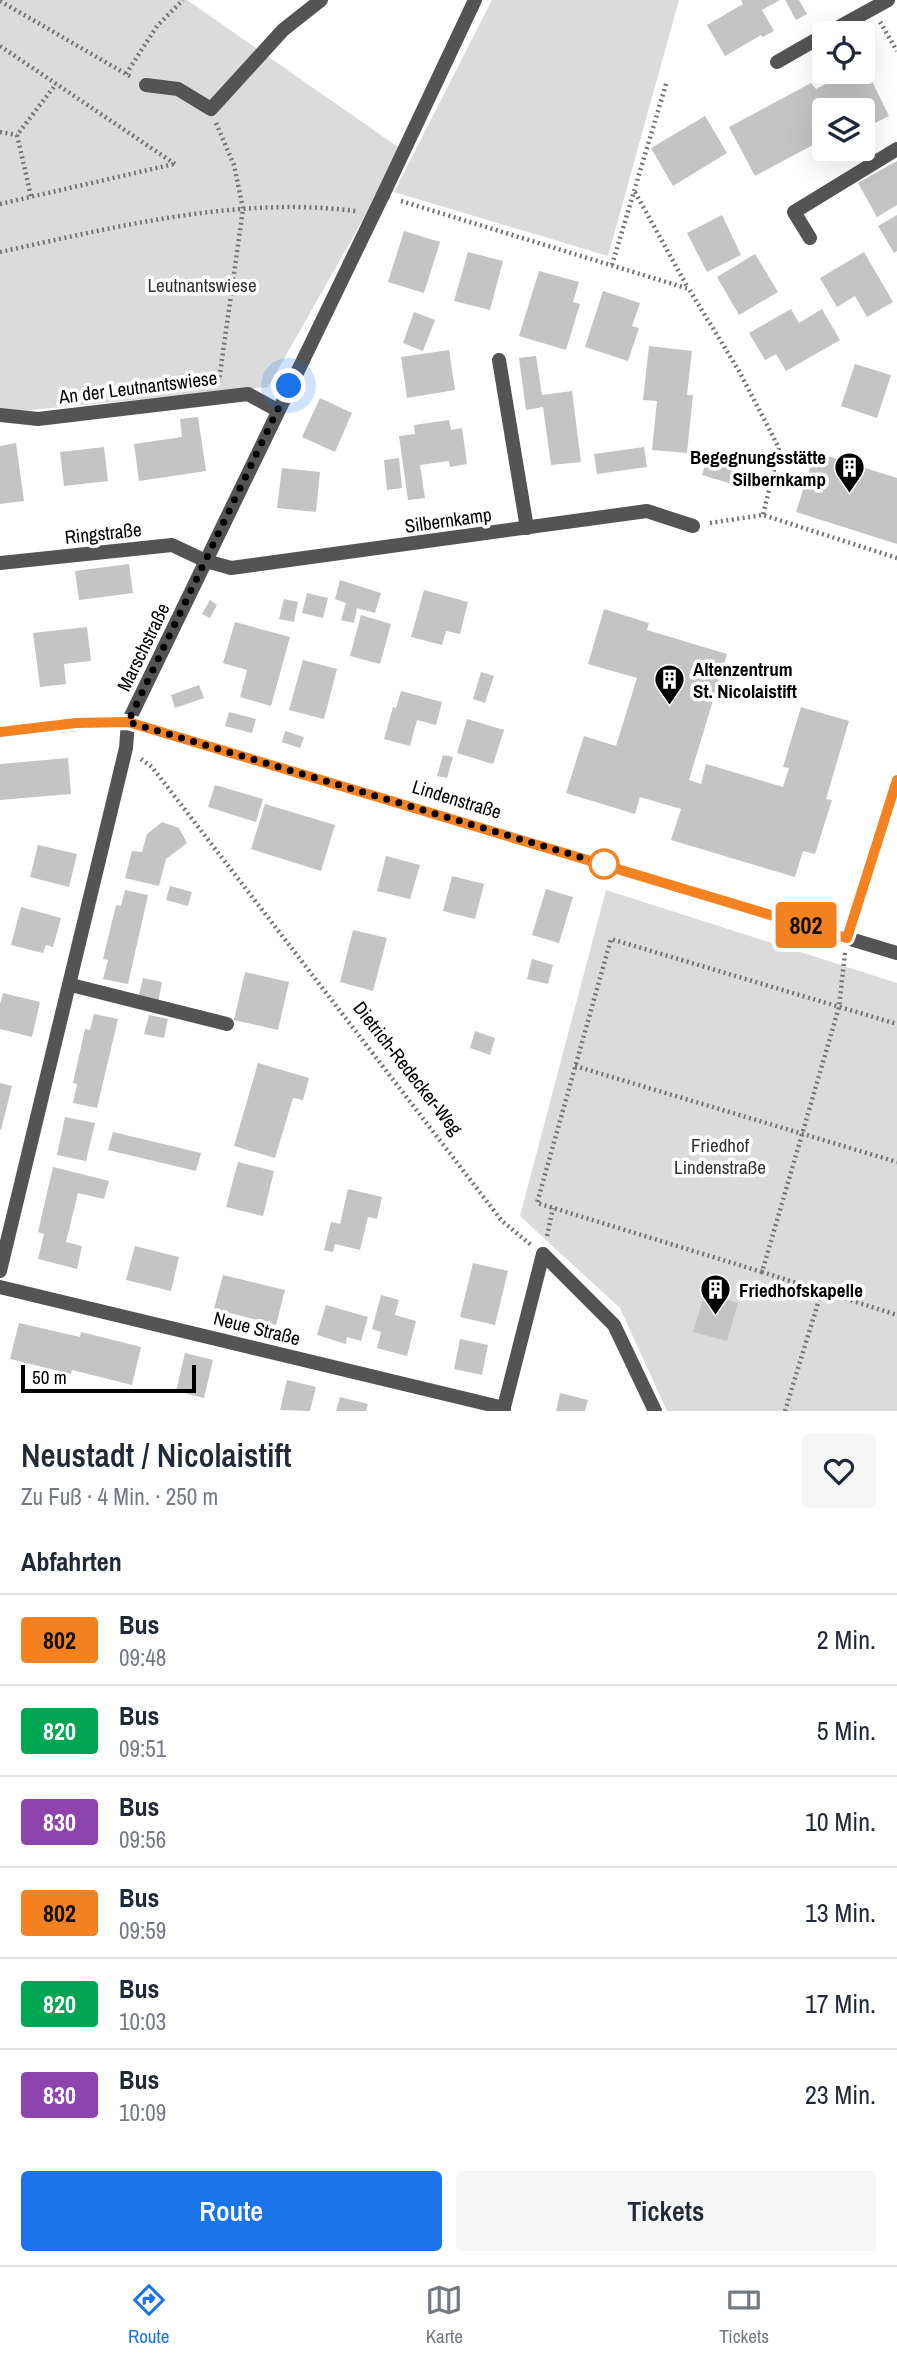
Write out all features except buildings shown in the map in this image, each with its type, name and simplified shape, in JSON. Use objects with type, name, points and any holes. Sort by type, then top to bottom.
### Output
[{"type":"street","points":[[146,85],[178,89],[211,109],[283,30],[321,0]]},
{"type":"street","name":"Marschstraße","points":[[0,1271],[71,985],[126,748],[128,722],[475,0]]},
{"type":"street","points":[[850,21],[888,0]]},
{"type":"street","points":[[777,62],[812,42]]},
{"type":"street","points":[[810,238],[794,212],[897,149]]},
{"type":"street","points":[[499,360],[527,528]]},
{"type":"street","name":"An der Leutnantswiese","points":[[0,415],[38,419],[248,394],[277,410]]},
{"type":"street","name":"Silbernkamp","points":[[206,561],[231,568],[647,511],[693,526]]},
{"type":"street","name":"Ringstraße","points":[[0,563],[172,545],[206,561]]},
{"type":"street","name":"Lindenstraße","points":[[0,732],[69,724],[128,722],[897,953]]},
{"type":"street","points":[[847,938],[897,780]]},
{"type":"street","points":[[71,985],[226,1024]]},
{"type":"street","points":[[504,1409],[543,1254]]},
{"type":"street","points":[[543,1254],[614,1325],[655,1411]]},
{"type":"street","name":"Neue Straße","points":[[0,1286],[504,1409]]},
{"type":"path","points":[[126,74],[157,26],[183,0]]},
{"type":"path","points":[[0,1],[146,85]]},
{"type":"path","points":[[872,9],[897,51]]},
{"type":"path","points":[[0,46],[175,163],[0,204]]},
{"type":"path","points":[[612,265],[667,80]]},
{"type":"path","points":[[31,196],[18,135],[56,84]]},
{"type":"path","points":[[211,109],[224,148],[234,166],[243,209],[216,397]]},
{"type":"path","points":[[0,132],[18,135]]},
{"type":"path","points":[[634,191],[739,371],[779,448],[763,515]]},
{"type":"path","points":[[383,195],[689,289]]},
{"type":"path","points":[[0,251],[173,216],[243,209],[330,208],[374,213]]},
{"type":"path","points":[[693,526],[763,515],[897,558]]},
{"type":"path","name":"Dietrich-Redecker-Weg","points":[[126,748],[152,767],[502,1221],[543,1254]]},
{"type":"path","points":[[762,1272],[839,1007],[847,938]]},
{"type":"path","points":[[897,1024],[611,939],[537,1203],[897,1315]]},
{"type":"path","points":[[575,1066],[897,1162]]},
{"type":"path","points":[[543,1254],[554,1208]]},
{"type":"path","points":[[785,1411],[822,1290]]},
{"type":"green space","name":"Leutnantswiese","points":[[0,0],[187,0],[398,147],[378,193],[268,387],[0,413]]},
{"type":"green space","points":[[492,0],[679,0],[608,256],[394,192]]},
{"type":"green space","name":"Friedhof Lindenstraße","points":[[606,890],[897,983],[897,1411],[667,1411],[620,1308],[520,1216]]},
{"type":"bus line","name":"802","points":[[0,732],[76,723],[128,722],[847,938],[897,780]]},
{"type":"place","name":"Begegnungsstätte Silbernkamp","points":[[849,495]]},
{"type":"place","name":"Altenzentrum St. Nicolaistift","points":[[670,707]]},
{"type":"place","name":"Friedhofskapelle","points":[[716,1317]]},
{"type":"route","points":[[289,386],[128,722],[607,865],[604,864]]}]
